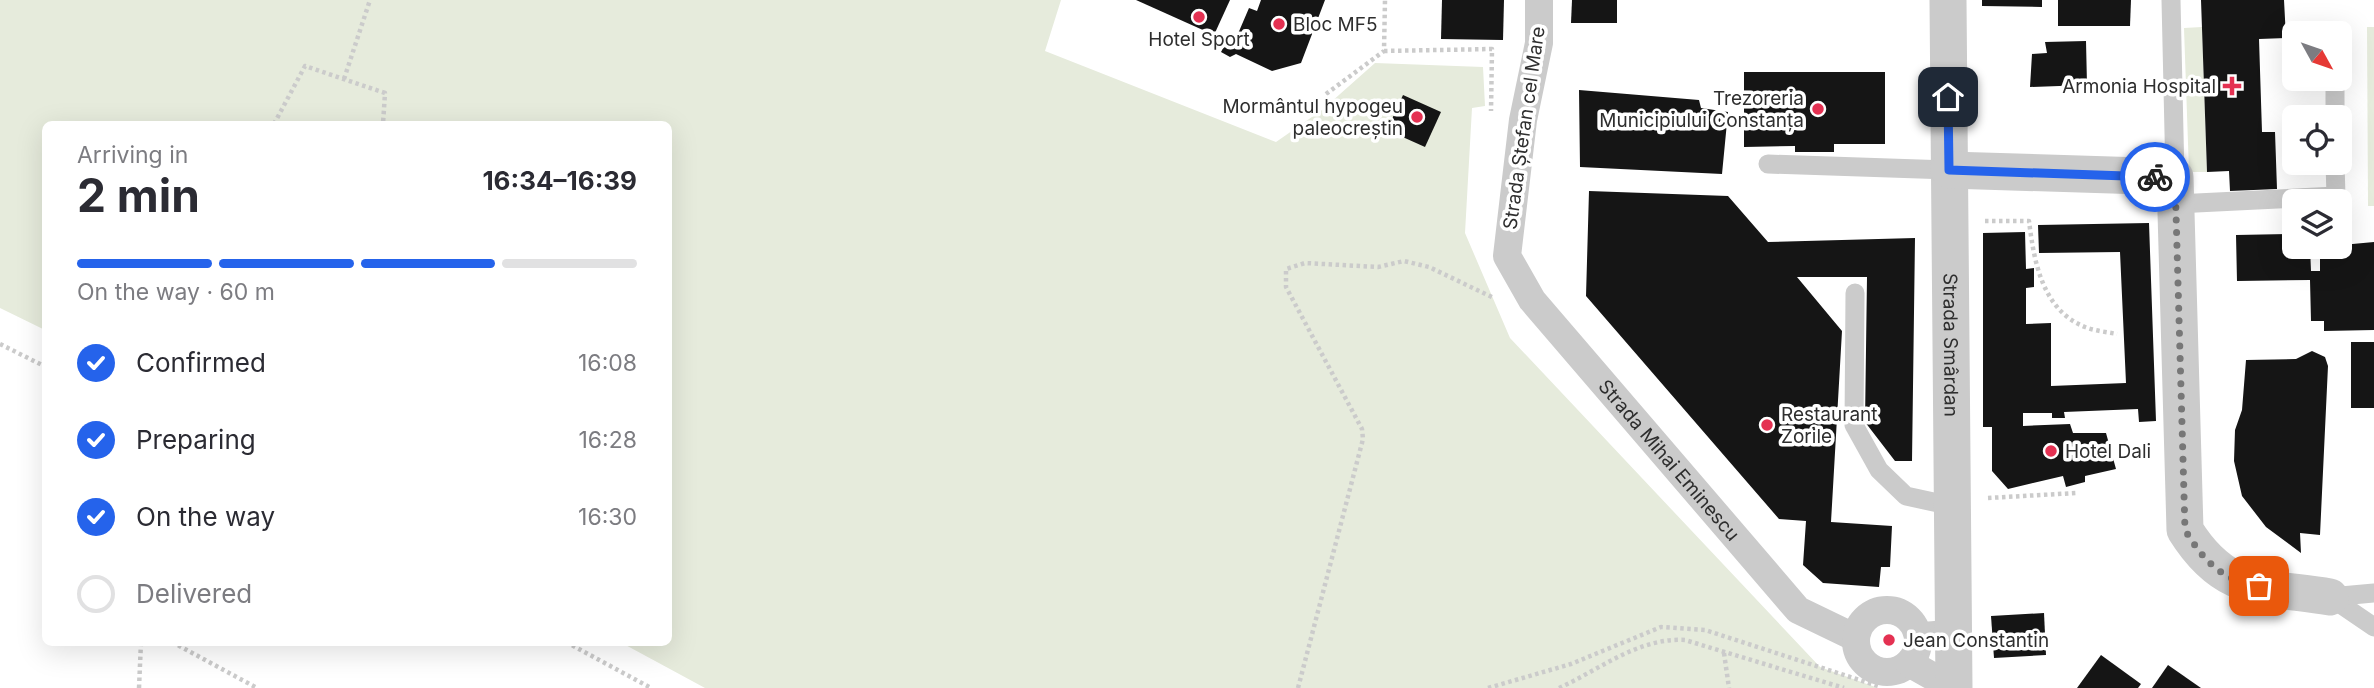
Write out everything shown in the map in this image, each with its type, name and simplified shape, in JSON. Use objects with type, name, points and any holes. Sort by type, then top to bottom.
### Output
[{"type":"street","name":"Strada Ștefan cel Mare","points":[[1507,256],[1523,120],[1539,43],[1539,0]]},
{"type":"street","name":"Strada Smârdan","points":[[1948,0],[1953,688]]},
{"type":"street","points":[[1949,170],[2176,190],[2185,530],[2202,557],[2235,582],[2330,597]]},
{"type":"street","name":"Strada Mihai Eminescu","points":[[1507,256],[1532,300],[1798,610],[1856,638]]},
{"type":"street","points":[[1887,677],[1918,643],[1917,632],[1905,615],[1885,610],[1865,618],[1856,638],[1856,647],[1866,664],[1887,677],[1953,688]]},
{"type":"lane","points":[[2171,0],[2176,190],[2336,196],[2336,175]]},
{"type":"lane","points":[[1768,164],[1949,170]]},
{"type":"lane","points":[[1855,293],[1854,425],[1879,470],[1906,496],[1952,503]]},
{"type":"lane","points":[[2330,597],[2374,593]]},
{"type":"lane","points":[[2330,597],[2374,627]]},
{"type":"lane","points":[[1917,632],[1953,629]]},
{"type":"path","points":[[344,79],[370,0]]},
{"type":"path","points":[[1384,51],[1385,0]]},
{"type":"path","points":[[1326,94],[1384,51],[1492,49],[1491,101]]},
{"type":"path","points":[[276,121],[305,66],[385,93],[383,121]]},
{"type":"path","points":[[1950,222],[2029,221],[2034,259],[2047,295],[2084,327],[2117,334]]},
{"type":"path","points":[[1298,688],[1363,439],[1362,429],[1286,287],[1286,269],[1305,263],[1378,267],[1404,261],[1429,267],[1501,301]]},
{"type":"path","points":[[0,344],[42,365]]},
{"type":"path","points":[[1952,503],[2076,493]]},
{"type":"path","points":[[1488,688],[1571,664],[1661,627],[1705,629],[1887,677]]},
{"type":"path","points":[[1559,688],[1624,653],[1670,639],[1685,640],[1844,688]]},
{"type":"path","points":[[139,688],[141,646]]},
{"type":"path","points":[[179,646],[257,688]]},
{"type":"path","points":[[573,646],[651,688]]},
{"type":"path","points":[[1724,653],[1730,688]]},
{"type":"shaded area","points":[[0,0],[1061,0],[1045,51],[1276,142],[1322,110],[1375,63],[1483,67],[1485,106],[1472,108],[1465,233],[1510,338],[1820,667],[1878,688],[705,688],[627,646],[672,646],[672,121],[42,121],[42,329],[0,308]]},
{"type":"shaded area","points":[[2202,27],[2207,172],[2189,172],[2184,28]]},
{"type":"shaded area","points":[[2367,27],[2374,27],[2374,206],[2368,206]]},
{"type":"building","name":"Hotel Sport","points":[[1136,0],[1230,0],[1214,35]]},
{"type":"building","name":"Bloc MF5","points":[[1261,0],[1325,0],[1301,63],[1272,71],[1236,54],[1230,57],[1221,52],[1229,37],[1237,36],[1249,8],[1257,11]]},
{"type":"building","points":[[1442,0],[1504,0],[1503,40],[1441,39]]},
{"type":"building","points":[[1572,0],[1617,0],[1617,23],[1571,23]]},
{"type":"building","points":[[1982,0],[2042,0],[2042,7],[1982,6]]},
{"type":"building","points":[[2058,0],[2131,0],[2130,26],[2058,26]]},
{"type":"building","name":"Armonia Hospital","points":[[2201,0],[2284,0],[2285,21],[2282,21],[2282,38],[2259,39],[2262,132],[2275,132],[2277,189],[2230,191],[2229,171],[2207,172]]},
{"type":"building","points":[[2086,41],[2087,85],[2030,87],[2032,54],[2047,53],[2045,42]]},
{"type":"building","points":[[1744,72],[1885,72],[1885,144],[1834,144],[1834,152],[1795,152],[1795,146],[1744,147]]},
{"type":"building","points":[[1579,90],[1699,100],[1701,108],[1728,112],[1722,174],[1580,167]]},
{"type":"building","points":[[1403,95],[1441,112],[1425,147],[1387,130]]},
{"type":"building","name":"Restaurant Zorile","points":[[1589,191],[1728,196],[1768,242],[1915,238],[1912,461],[1895,461],[1865,422],[1867,277],[1797,277],[1842,331],[1831,522],[1892,526],[1890,567],[1881,567],[1879,587],[1823,583],[1803,565],[1806,521],[1779,519],[1586,296]]},
{"type":"building","points":[[2149,223],[2156,421],[2139,422],[2138,409],[2064,412],[2065,418],[2052,418],[2052,413],[2023,413],[2023,426],[2070,424],[2073,433],[2106,433],[2116,469],[2085,476],[2085,482],[2066,487],[2063,476],[2008,489],[1992,471],[1992,427],[1983,427],[1983,233],[2025,232],[2026,269],[2034,268],[2034,287],[2026,288],[2026,324],[2051,323],[2051,386],[2126,383],[2120,252],[2039,253],[2038,225]]},
{"type":"building","points":[[2282,234],[2282,259],[2310,259],[2311,271],[2320,271],[2320,259],[2352,259],[2352,244],[2374,242],[2374,330],[2324,331],[2324,321],[2311,321],[2310,280],[2237,281],[2236,235]]},
{"type":"building","points":[[2351,342],[2374,342],[2374,408],[2351,408]]},
{"type":"building","points":[[2312,351],[2325,357],[2328,366],[2320,535],[2300,533],[2301,553],[2266,527],[2242,496],[2234,461],[2235,430],[2242,410],[2246,360],[2296,359]]},
{"type":"building","points":[[2044,613],[2046,655],[1994,658],[1991,616]]},
{"type":"building","points":[[2101,655],[2141,684],[2138,688],[2077,688]]},
{"type":"building","points":[[2168,665],[2201,688],[2152,688]]},
{"type":"way so far","points":[[2155,177],[2175,177],[2185,530],[2202,557],[2235,582],[2259,586]]},
{"type":"place","name":"Hotel Sport","points":[[1199,17]]},
{"type":"place","name":"Bloc MF5","points":[[1279,24]]},
{"type":"place","name":"Armonia Hospital","points":[[2232,86]]},
{"type":"place","name":"Trezoreria Municipiului Constanța","points":[[1818,109]]},
{"type":"place","name":"Mormântul hypogeu paleocreștin","points":[[1417,117]]},
{"type":"place","name":"Restaurant Zorile","points":[[1767,425]]},
{"type":"place","name":"Hotel Dali","points":[[2051,451]]},
{"type":"place","name":"Jean Constantin","points":[[1889,640]]},
{"type":"route","points":[[1948,97],[1949,170],[2155,177]]}]
